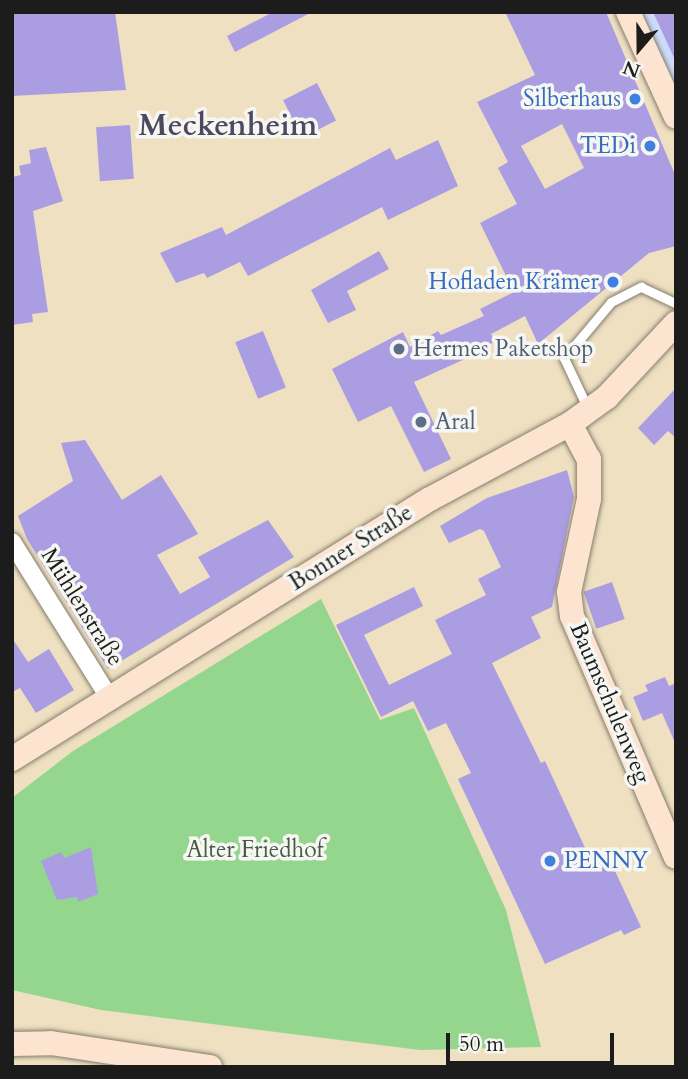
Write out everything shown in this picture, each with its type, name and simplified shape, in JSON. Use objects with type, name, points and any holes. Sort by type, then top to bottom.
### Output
[{"type":"main road","points":[[628,12],[676,117]]},
{"type":"main road","name":"Bonner Straße","points":[[12,759],[430,499],[579,417],[649,356],[676,323]]},
{"type":"main road","name":"Baumschulenweg","points":[[579,417],[589,459],[589,499],[569,592],[572,616],[676,857]]},
{"type":"main road","points":[[12,1029],[51,1043]]},
{"type":"main road","points":[[12,1044],[51,1043],[210,1067]]},
{"type":"street","name":"Mühlenstraße","points":[[12,542],[109,697]]},
{"type":"lane","points":[[579,417],[564,358],[611,302],[641,287],[676,303]]},
{"type":"shaded area","points":[[629,12],[676,12],[676,113]]},
{"type":"green space","name":"Alter Friedhof","points":[[321,599],[380,720],[414,708],[506,910],[541,1047],[420,1050],[101,1010],[12,990],[12,798],[73,751]]},
{"type":"building","points":[[12,12],[115,12],[126,90],[12,96]]},
{"type":"building","points":[[273,12],[312,12],[235,52],[227,36]]},
{"type":"building","points":[[505,12],[606,12],[676,177],[676,246],[649,253],[538,344],[525,316],[491,334],[495,341],[476,354],[414,382],[451,459],[424,472],[391,406],[358,422],[332,369],[403,332],[410,347],[438,331],[441,335],[484,316],[480,309],[514,292],[480,223],[517,204],[498,168],[508,162],[477,102],[535,75]],"holes":[[[562,124],[584,168],[545,189],[521,146]]]},
{"type":"building","points":[[653,12],[676,12],[676,62]]},
{"type":"building","points":[[317,83],[336,120],[302,138],[283,100]]},
{"type":"building","points":[[130,125],[134,179],[100,181],[96,127]]},
{"type":"building","points":[[438,140],[458,186],[388,220],[382,207],[248,276],[240,262],[207,278],[204,273],[176,283],[160,253],[222,227],[226,235],[390,148],[396,160]]},
{"type":"building","points":[[46,147],[63,201],[33,211],[48,312],[32,314],[33,322],[12,325],[12,177],[21,175],[19,166],[31,163],[29,150]]},
{"type":"building","points":[[379,251],[389,269],[347,291],[356,310],[328,323],[311,290]]},
{"type":"building","points":[[263,331],[286,388],[258,399],[235,342]]},
{"type":"building","points":[[676,388],[676,438],[668,431],[654,445],[638,428]]},
{"type":"building","points":[[85,440],[122,500],[161,475],[189,519],[198,534],[157,555],[180,594],[210,577],[198,557],[268,520],[294,557],[108,669],[27,539],[18,516],[73,481],[61,443]]},
{"type":"building","points":[[567,470],[574,497],[552,607],[531,617],[541,638],[492,663],[541,763],[545,761],[593,865],[609,858],[641,927],[624,935],[621,930],[545,964],[458,779],[471,773],[446,723],[428,731],[413,701],[381,717],[336,625],[414,587],[423,606],[364,635],[389,685],[452,654],[435,620],[486,595],[478,579],[501,567],[484,531],[480,529],[449,543],[440,526],[487,498]]},
{"type":"building","points":[[612,582],[625,619],[596,629],[584,592]]},
{"type":"building","points":[[12,638],[28,662],[49,649],[74,690],[36,713],[20,688],[12,692]]},
{"type":"building","points":[[665,677],[669,686],[676,683],[676,745],[662,713],[643,721],[633,697],[648,691],[645,685]]},
{"type":"building","points":[[91,847],[98,894],[78,902],[77,897],[57,900],[41,861],[61,852],[64,858]]},
{"type":"place","name":"Silberhaus","points":[[635,99]]},
{"type":"place","name":"TEDi","points":[[650,146]]},
{"type":"place","name":"Hofladen Krämer","points":[[613,282]]},
{"type":"place","name":"Hermes Paketshop","points":[[399,349]]},
{"type":"place","name":"Aral","points":[[421,422]]},
{"type":"place","name":"PENNY","points":[[550,861]]},
{"type":"district","name":"Meckenheim","points":[[228,126]]}]
